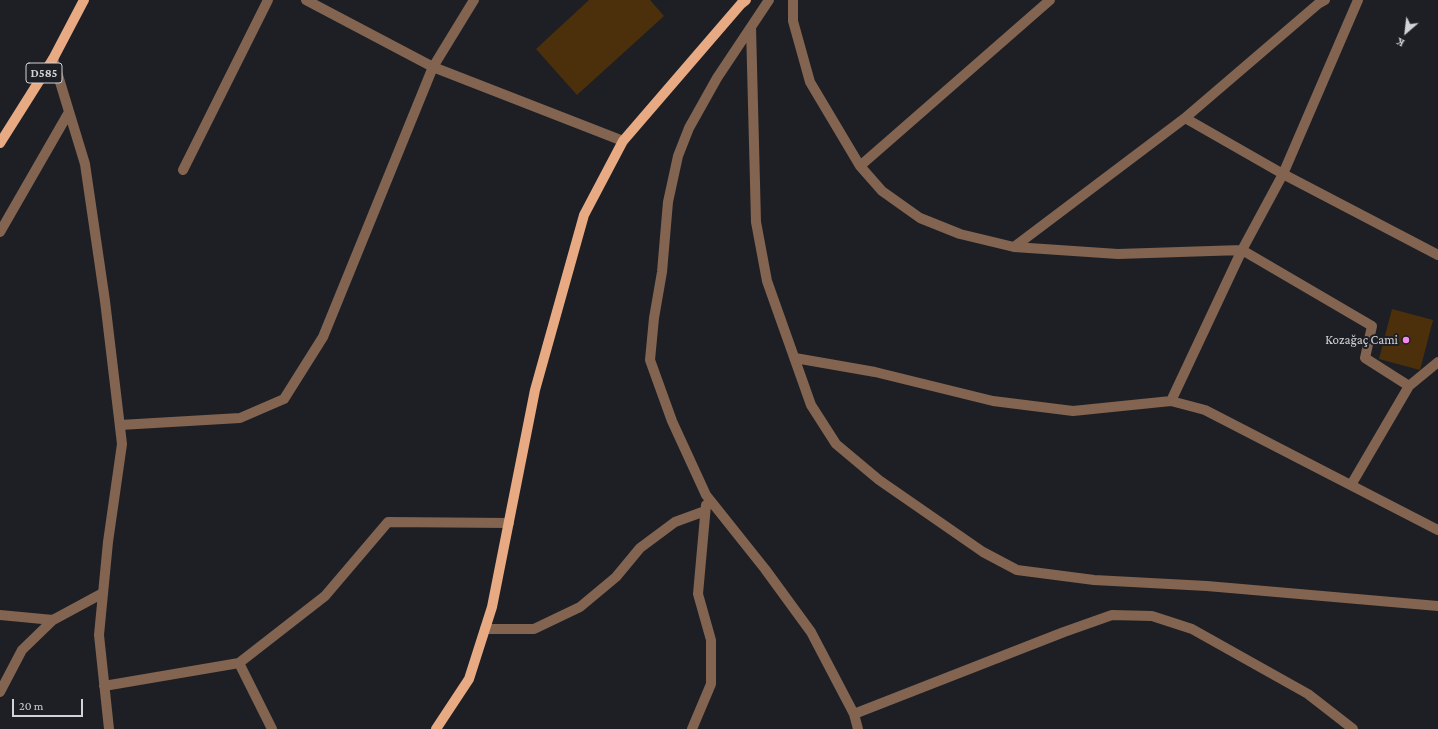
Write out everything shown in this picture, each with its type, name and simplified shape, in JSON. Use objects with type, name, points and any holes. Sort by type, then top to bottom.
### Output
[{"type":"main road","name":"D585","points":[[0,143],[53,59],[84,0]]},
{"type":"main road","points":[[436,729],[469,679],[492,607],[535,390],[584,214],[623,141],[746,0]]},
{"type":"street","points":[[183,170],[268,0]]},
{"type":"street","points":[[306,0],[433,67],[623,141]]},
{"type":"street","points":[[120,425],[240,418],[284,399],[323,337],[433,67],[474,0]]},
{"type":"street","points":[[769,0],[710,90],[689,128],[678,156],[668,202],[662,272],[654,318],[650,360],[672,421],[706,495],[811,632],[854,714],[858,729]]},
{"type":"street","points":[[793,0],[793,21],[810,82],[860,166],[882,191],[920,218],[960,234],[1014,247],[1118,254],[1242,250],[1372,326],[1365,358],[1409,386]]},
{"type":"street","points":[[860,166],[1050,0]]},
{"type":"street","points":[[1014,247],[1185,118],[1318,4],[1325,0]]},
{"type":"street","points":[[1171,401],[1242,250],[1283,174],[1358,0]]},
{"type":"street","points":[[750,27],[756,222],[767,281],[811,405],[836,444],[892,489],[984,552],[1017,570],[1094,580],[1207,586],[1438,606]]},
{"type":"street","points":[[53,59],[85,164],[105,302],[122,444],[108,542],[99,635],[109,729]]},
{"type":"street","points":[[0,232],[69,112]]},
{"type":"street","points":[[1185,118],[1283,174],[1436,254],[1438,244]]},
{"type":"street","points":[[795,358],[876,372],[993,401],[1074,411],[1171,401],[1205,410],[1438,530]]},
{"type":"street","points":[[1351,485],[1409,386],[1438,362]]},
{"type":"street","points":[[692,729],[711,684],[710,640],[698,594],[706,495]]},
{"type":"street","points":[[485,629],[534,629],[580,607],[616,577],[640,548],[675,522],[705,511]]},
{"type":"street","points":[[104,686],[239,663],[325,596],[388,522],[509,523]]},
{"type":"street","points":[[0,692],[22,650],[52,620],[103,593]]},
{"type":"street","points":[[0,615],[52,620]]},
{"type":"street","points":[[854,714],[1064,632],[1112,615],[1152,616],[1192,629],[1301,690],[1353,729]]},
{"type":"street","points":[[239,663],[272,729]]},
{"type":"building","points":[[589,0],[650,0],[664,16],[577,95],[536,49]]},
{"type":"building","name":"Kozağaç Cami","points":[[1392,309],[1433,320],[1420,370],[1379,359]]},
{"type":"place","name":"Kozağaç Cami","points":[[1406,340]]}]
